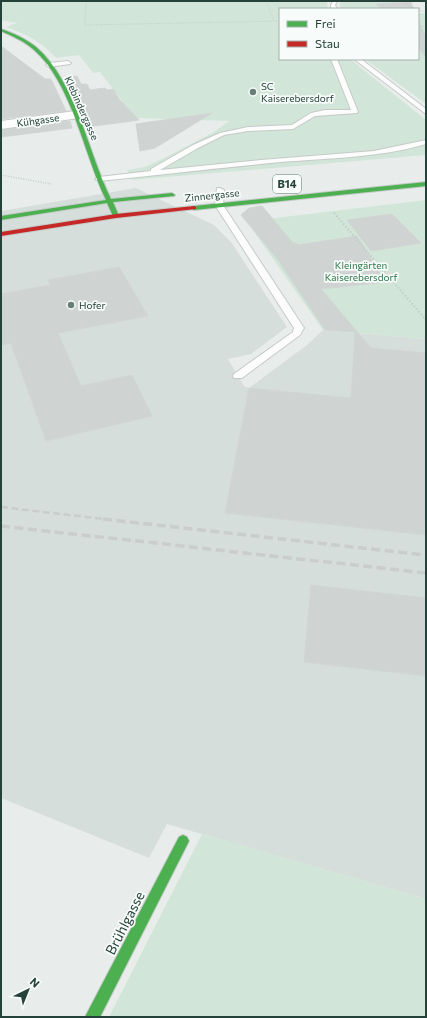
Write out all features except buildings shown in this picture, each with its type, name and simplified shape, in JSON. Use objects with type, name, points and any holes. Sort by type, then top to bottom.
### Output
[{"type":"street","name":"Klebindergasse","points":[[1,30],[23,39],[42,55],[57,76],[75,115],[99,179],[116,216]]},
{"type":"street","name":"Kühgasse","points":[[1,125],[75,115]]},
{"type":"street","name":"Zinnergasse","points":[[1,234],[116,216],[426,184]]},
{"type":"street","name":"Zinnergasse","points":[[1,218],[109,201],[180,194]]},
{"type":"street","name":"Brühlgasse","points":[[92,1017],[182,841]]},
{"type":"lane","points":[[149,174],[210,139],[223,134],[236,131],[293,127],[308,116],[315,114],[354,112],[334,60]]},
{"type":"lane","points":[[358,60],[426,112]]},
{"type":"lane","points":[[49,65],[68,63]]},
{"type":"lane","points":[[99,179],[370,154],[406,148],[426,142]]},
{"type":"lane","points":[[220,190],[219,205],[299,328],[297,333],[238,376]]},
{"type":"path","points":[[86,1],[85,25],[279,21]]},
{"type":"path","points":[[266,1],[274,21]]},
{"type":"path","points":[[400,1],[416,8]]},
{"type":"path","points":[[1,174],[51,184]]},
{"type":"path","points":[[333,211],[426,320]]},
{"type":"shaded area","points":[[136,188],[214,225],[231,242],[287,327],[251,354],[228,359],[244,386],[249,388],[307,345],[323,330],[426,339],[426,899],[167,824],[149,858],[1,798],[1,211]]},
{"type":"green space","name":"SC Kaiserebersdorf","points":[[1,1],[327,1],[328,8],[279,8],[279,60],[351,60],[426,120],[426,155],[132,180],[127,170],[145,167],[166,157],[214,132],[229,121],[135,118],[100,72],[93,73],[79,55],[56,58],[45,47],[33,39],[6,27],[17,23],[1,20]]},
{"type":"green space","points":[[342,1],[392,1],[409,8],[341,8],[339,4]]},
{"type":"green space","points":[[419,12],[426,15],[426,104],[366,60],[419,60]]},
{"type":"green space","name":"Kleingärten Kaiserebersdorf","points":[[426,200],[426,339],[323,330],[250,226],[250,221]]},
{"type":"green space","points":[[202,834],[426,899],[426,1017],[109,1017]]},
{"type":"railway","points":[[1,507],[112,520]]},
{"type":"railway","points":[[103,519],[426,555]]},
{"type":"railway","points":[[1,526],[426,573]]},
{"type":"traffic: fast","points":[[1,30],[34,47],[48,63],[57,77],[66,92],[99,179],[116,216]]},
{"type":"traffic: fast","points":[[194,208],[426,184]]},
{"type":"traffic: fast","points":[[1,218],[109,201],[172,195]]},
{"type":"traffic: fast","points":[[92,1017],[183,841]]},
{"type":"traffic: jam","points":[[1,234],[116,216],[194,208]]},
{"type":"place","name":"SC Kaiserebersdorf","points":[[253,92]]},
{"type":"place","name":"Hofer","points":[[71,305]]}]
